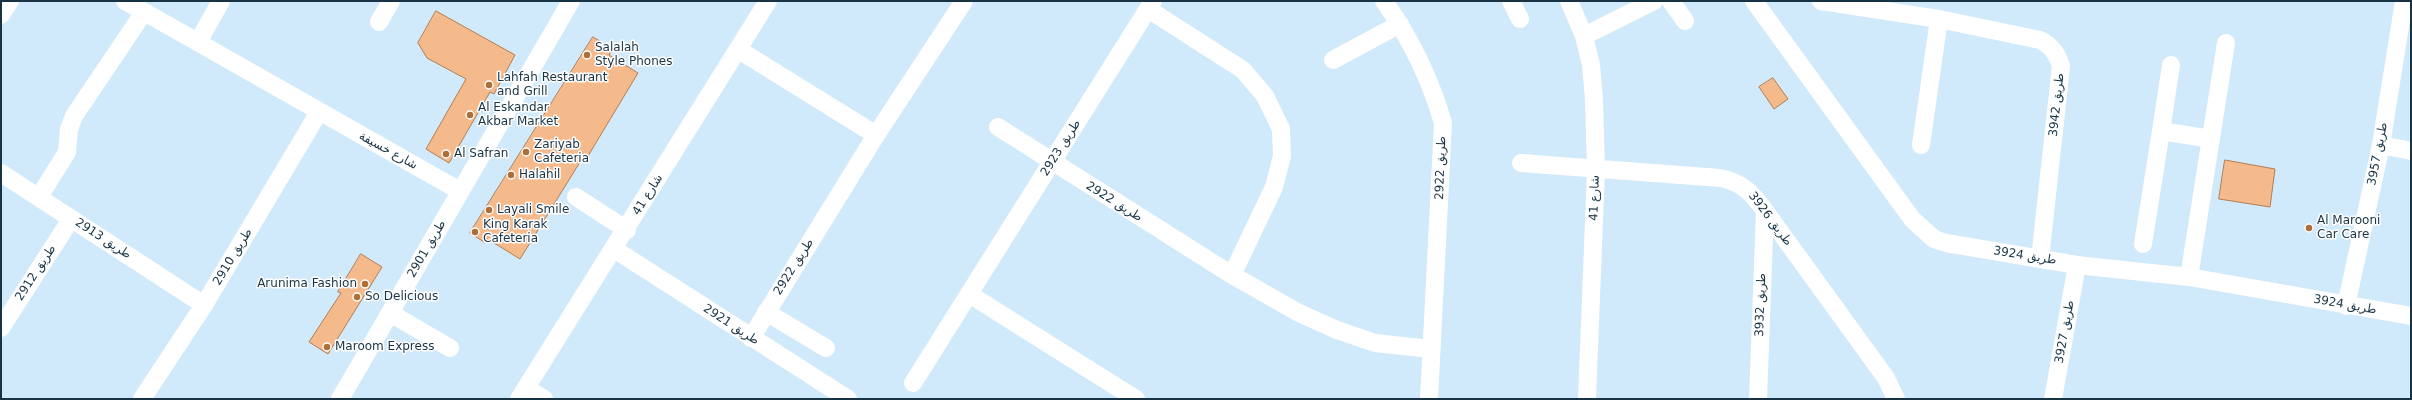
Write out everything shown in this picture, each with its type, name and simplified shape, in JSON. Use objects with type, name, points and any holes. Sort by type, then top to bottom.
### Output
[{"type":"street","points":[[1,15],[10,1]]},
{"type":"street","name":"شارع خسيفة","points":[[125,1],[460,191]]},
{"type":"street","points":[[198,42],[221,1]]},
{"type":"street","points":[[379,22],[390,1]]},
{"type":"street","points":[[460,191],[571,1]]},
{"type":"street","name":"شارع 41","points":[[522,393],[739,50],[768,1]]},
{"type":"street","name":"طريق 2922","points":[[750,338],[876,135],[964,1]]},
{"type":"street","name":"طريق 2922","points":[[1384,1],[1418,54],[1431,85],[1443,124],[1429,399]]},
{"type":"street","points":[[1511,1],[1520,19]]},
{"type":"street","name":"شارع 41","points":[[1569,1],[1584,36],[1591,65],[1594,100],[1596,170],[1587,399]]},
{"type":"street","points":[[1584,36],[1654,1]]},
{"type":"street","points":[[1671,1],[1685,20]]},
{"type":"street","name":"طريق 3924","points":[[1754,1],[1912,219],[1934,239],[1946,243],[2077,265],[2189,277],[2346,306],[2411,316]]},
{"type":"street","name":"طريق 3942","points":[[1821,1],[1938,19],[2040,40],[2058,56],[2062,66],[2040,259]]},
{"type":"street","name":"طريق 3957","points":[[2346,306],[2381,145],[2404,1]]},
{"type":"street","points":[[1151,5],[1243,70],[1265,96],[1281,129],[1282,156],[1274,187],[1232,275]]},
{"type":"street","name":"طريق 2923","points":[[913,383],[1151,5]]},
{"type":"street","points":[[39,197],[64,160],[69,144],[69,129],[74,116],[144,12]]},
{"type":"street","points":[[1921,145],[1938,19]]},
{"type":"street","points":[[1333,60],[1400,24]]},
{"type":"street","points":[[2189,277],[2226,43]]},
{"type":"street","points":[[739,50],[876,135]]},
{"type":"street","points":[[2142,244],[2171,65]]},
{"type":"street","name":"طريق 2910","points":[[142,399],[204,305],[319,112]]},
{"type":"street","name":"طريق 2922","points":[[998,127],[1052,163],[1232,275],[1299,312],[1338,330],[1375,343],[1431,350]]},
{"type":"street","points":[[2161,131],[2210,139]]},
{"type":"street","points":[[2381,145],[2411,151]]},
{"type":"street","name":"طريق 3926","points":[[1521,163],[1729,180],[1747,189],[1765,211],[1886,378],[1896,399]]},
{"type":"street","name":"طريق 2913","points":[[1,173],[204,305]]},
{"type":"street","name":"طريق 2901","points":[[348,396],[390,313],[460,191]]},
{"type":"street","points":[[576,197],[626,230]]},
{"type":"street","name":"طريق 3932","points":[[1758,399],[1765,211]]},
{"type":"street","name":"طريق 2912","points":[[1,328],[71,219]]},
{"type":"street","name":"طريق 2921","points":[[614,249],[750,338],[848,399]]},
{"type":"street","name":"طريق 3927","points":[[2053,399],[2077,265]]},
{"type":"street","points":[[970,294],[1136,399]]},
{"type":"street","points":[[766,312],[826,348]]},
{"type":"street","points":[[390,313],[450,348]]},
{"type":"street","points":[[522,393],[544,399]]},
{"type":"building","points":[[436,11],[515,55],[494,94],[490,92],[449,163],[426,149],[466,79],[427,58],[418,43]]},
{"type":"building","points":[[593,37],[613,49],[609,55],[638,73],[588,156],[585,154],[520,259],[486,238],[484,242],[470,233]]},
{"type":"building","points":[[1773,78],[1788,99],[1774,109],[1759,87]]},
{"type":"building","points":[[2225,160],[2275,169],[2270,207],[2219,199]]},
{"type":"building","points":[[361,254],[382,267],[328,354],[309,342],[341,293],[338,292]]},
{"type":"place","name":"Salalah Style Phones","points":[[587,55]]},
{"type":"place","name":"Lahfah Restaurant and Grill","points":[[489,85]]},
{"type":"place","name":"Al Eskandar Akbar Market","points":[[470,115]]},
{"type":"place","name":"Zariyab Cafeteria","points":[[526,152]]},
{"type":"place","name":"Al Safran","points":[[446,154]]},
{"type":"place","name":"Halahil","points":[[511,175]]},
{"type":"place","name":"Layali Smile","points":[[489,210]]},
{"type":"place","name":"Al Marooni Car Care","points":[[2309,228]]},
{"type":"place","name":"King Karak Cafeteria","points":[[475,232]]},
{"type":"place","name":"Arunima Fashion","points":[[365,284]]},
{"type":"place","name":"So Delicious","points":[[357,297]]},
{"type":"place","name":"Maroom Express","points":[[327,347]]}]
